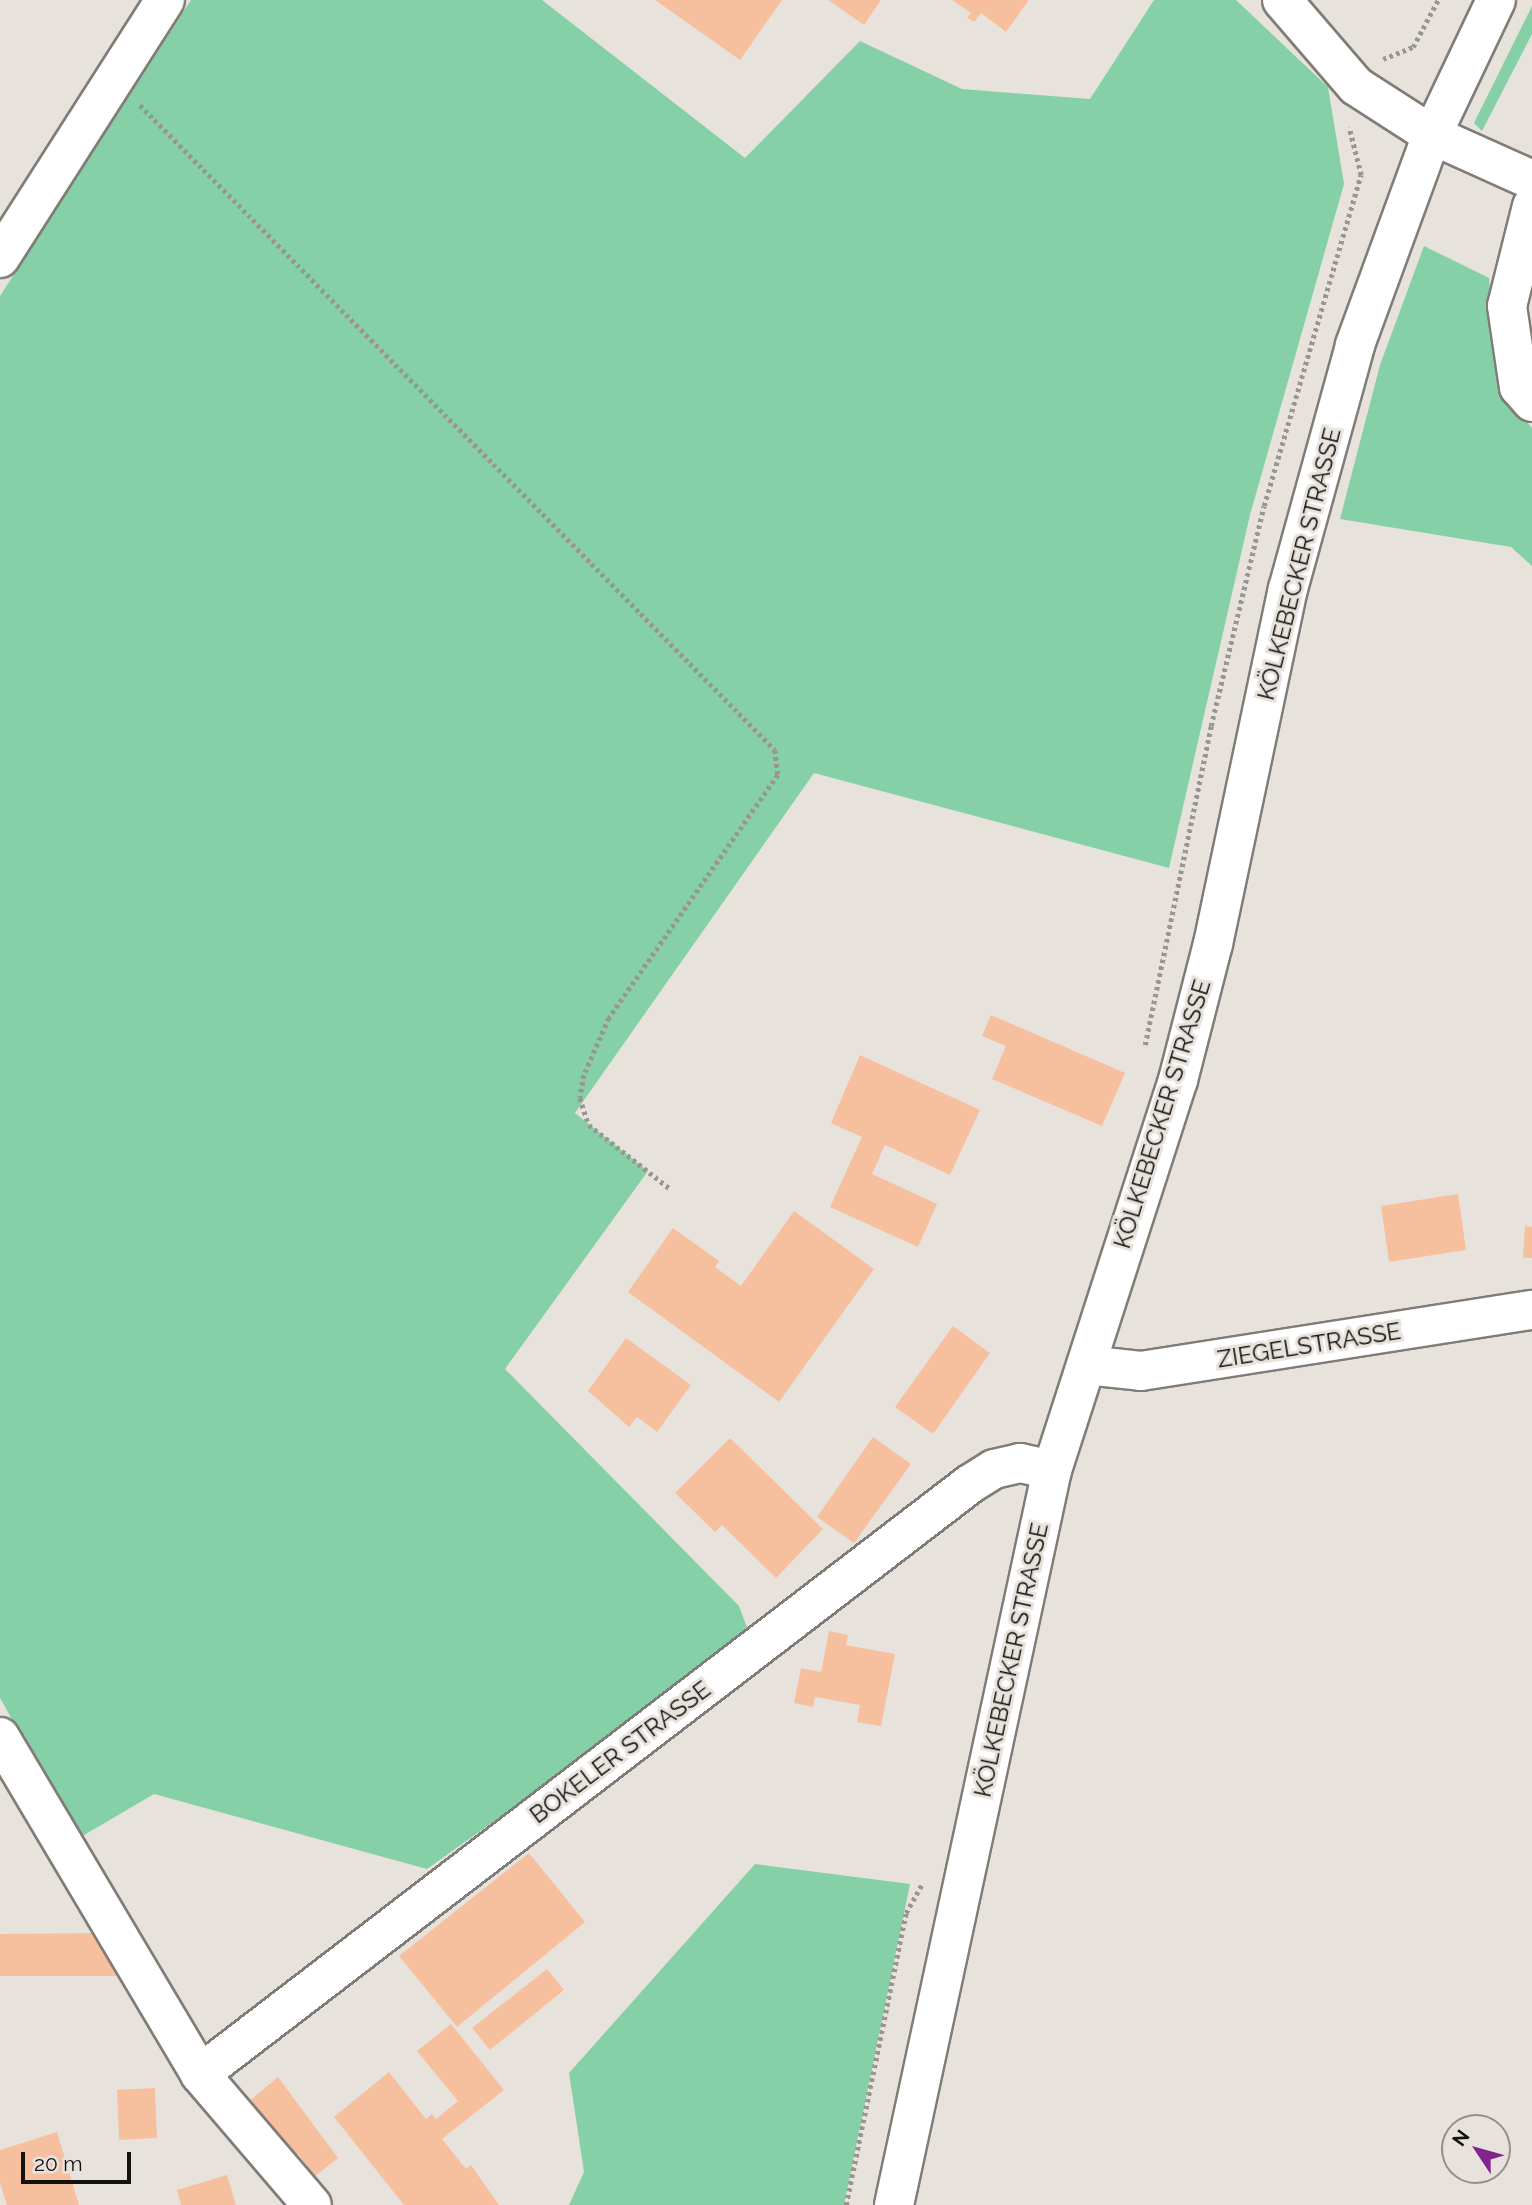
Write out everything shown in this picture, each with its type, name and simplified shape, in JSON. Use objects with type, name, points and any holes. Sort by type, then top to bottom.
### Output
[{"type":"street","points":[[0,258],[165,0]]},
{"type":"street","points":[[1282,0],[1356,86],[1432,135],[1532,180]]},
{"type":"street","name":"KÖLKEBECKER STRASSE","points":[[894,2205],[1052,1470],[1178,1080],[1213,944],[1288,589],[1355,345],[1432,135],[1496,0]]},
{"type":"street","points":[[1532,206],[1507,306],[1519,387],[1532,402]]},
{"type":"street","name":"ZIEGELSTRASSE","points":[[1086,1365],[1141,1371],[1532,1310]]},
{"type":"street","name":"BOKELER STRASSE","points":[[200,2074],[970,1484],[994,1469],[1020,1463],[1052,1470]]},
{"type":"street","points":[[0,1737],[200,2074],[312,2205]]},
{"type":"path","points":[[1144,1050],[1154,985],[1264,506],[1362,175],[1348,117],[1356,86],[1378,61],[1413,47],[1438,0]]},
{"type":"path","points":[[112,83],[140,105],[775,750],[778,775],[609,1018],[584,1074],[580,1098],[589,1125],[669,1188]]},
{"type":"path","points":[[846,2205],[906,1913],[929,1873]]},
{"type":"green space","points":[[191,0],[542,0],[745,158],[860,41],[962,89],[1090,99],[1154,0],[1236,0],[1328,87],[1344,184],[1250,515],[1169,868],[814,773],[575,1113],[648,1171],[505,1369],[739,1606],[751,1638],[427,1869],[154,1794],[79,1838],[0,1698],[0,296]]},
{"type":"green space","points":[[1532,6],[1532,34],[1482,131],[1474,123]]},
{"type":"green space","points":[[1424,246],[1489,278],[1499,389],[1532,428],[1532,566],[1511,547],[1340,519],[1380,365]]},
{"type":"green space","points":[[755,1864],[910,1884],[844,2205],[569,2205],[584,2172],[569,2073]]},
{"type":"building","points":[[655,0],[782,0],[740,60]]},
{"type":"building","points":[[828,0],[881,0],[864,25]]},
{"type":"building","points":[[952,0],[1029,0],[1006,32],[981,13],[974,22],[967,18],[971,13]]},
{"type":"building","points":[[991,1015],[1125,1073],[1102,1126],[992,1079],[1006,1046],[982,1036]]},
{"type":"building","points":[[860,1055],[980,1110],[950,1175],[885,1145],[872,1174],[937,1204],[918,1247],[830,1207],[862,1137],[831,1123]]},
{"type":"building","points":[[1458,1194],[1466,1250],[1389,1262],[1381,1206]]},
{"type":"building","points":[[794,1211],[874,1269],[779,1402],[628,1292],[673,1228],[719,1261],[715,1267],[741,1286]]},
{"type":"building","points":[[1525,1226],[1532,1227],[1532,1258],[1523,1258]]},
{"type":"building","points":[[953,1326],[990,1353],[933,1434],[895,1407]]},
{"type":"building","points":[[626,1338],[691,1385],[657,1432],[637,1417],[629,1427],[588,1391]]},
{"type":"building","points":[[873,1437],[911,1464],[854,1543],[817,1517]]},
{"type":"building","points":[[730,1438],[823,1529],[776,1578],[722,1525],[715,1532],[675,1493]]},
{"type":"building","points":[[829,1631],[848,1635],[846,1645],[895,1654],[881,1726],[857,1722],[860,1705],[815,1697],[813,1707],[794,1703],[801,1668],[821,1672]]},
{"type":"building","points":[[529,1853],[585,1922],[457,2027],[399,1956]]},
{"type":"building","points":[[99,1933],[118,1976],[0,1976],[0,1934]]},
{"type":"building","points":[[547,1969],[564,1990],[490,2050],[472,2028]]},
{"type":"building","points":[[451,2024],[504,2090],[442,2139],[466,2169],[471,2165],[499,2205],[404,2205],[334,2117],[389,2072],[426,2119],[432,2114],[436,2119],[458,2101],[417,2051]]},
{"type":"building","points":[[278,2077],[338,2158],[315,2176],[298,2154],[292,2159],[248,2102]]},
{"type":"building","points":[[155,2088],[157,2138],[119,2140],[117,2090]]},
{"type":"building","points":[[57,2132],[79,2205],[7,2205],[0,2183],[0,2150]]},
{"type":"building","points":[[227,2175],[236,2205],[181,2205],[177,2190]]}]
